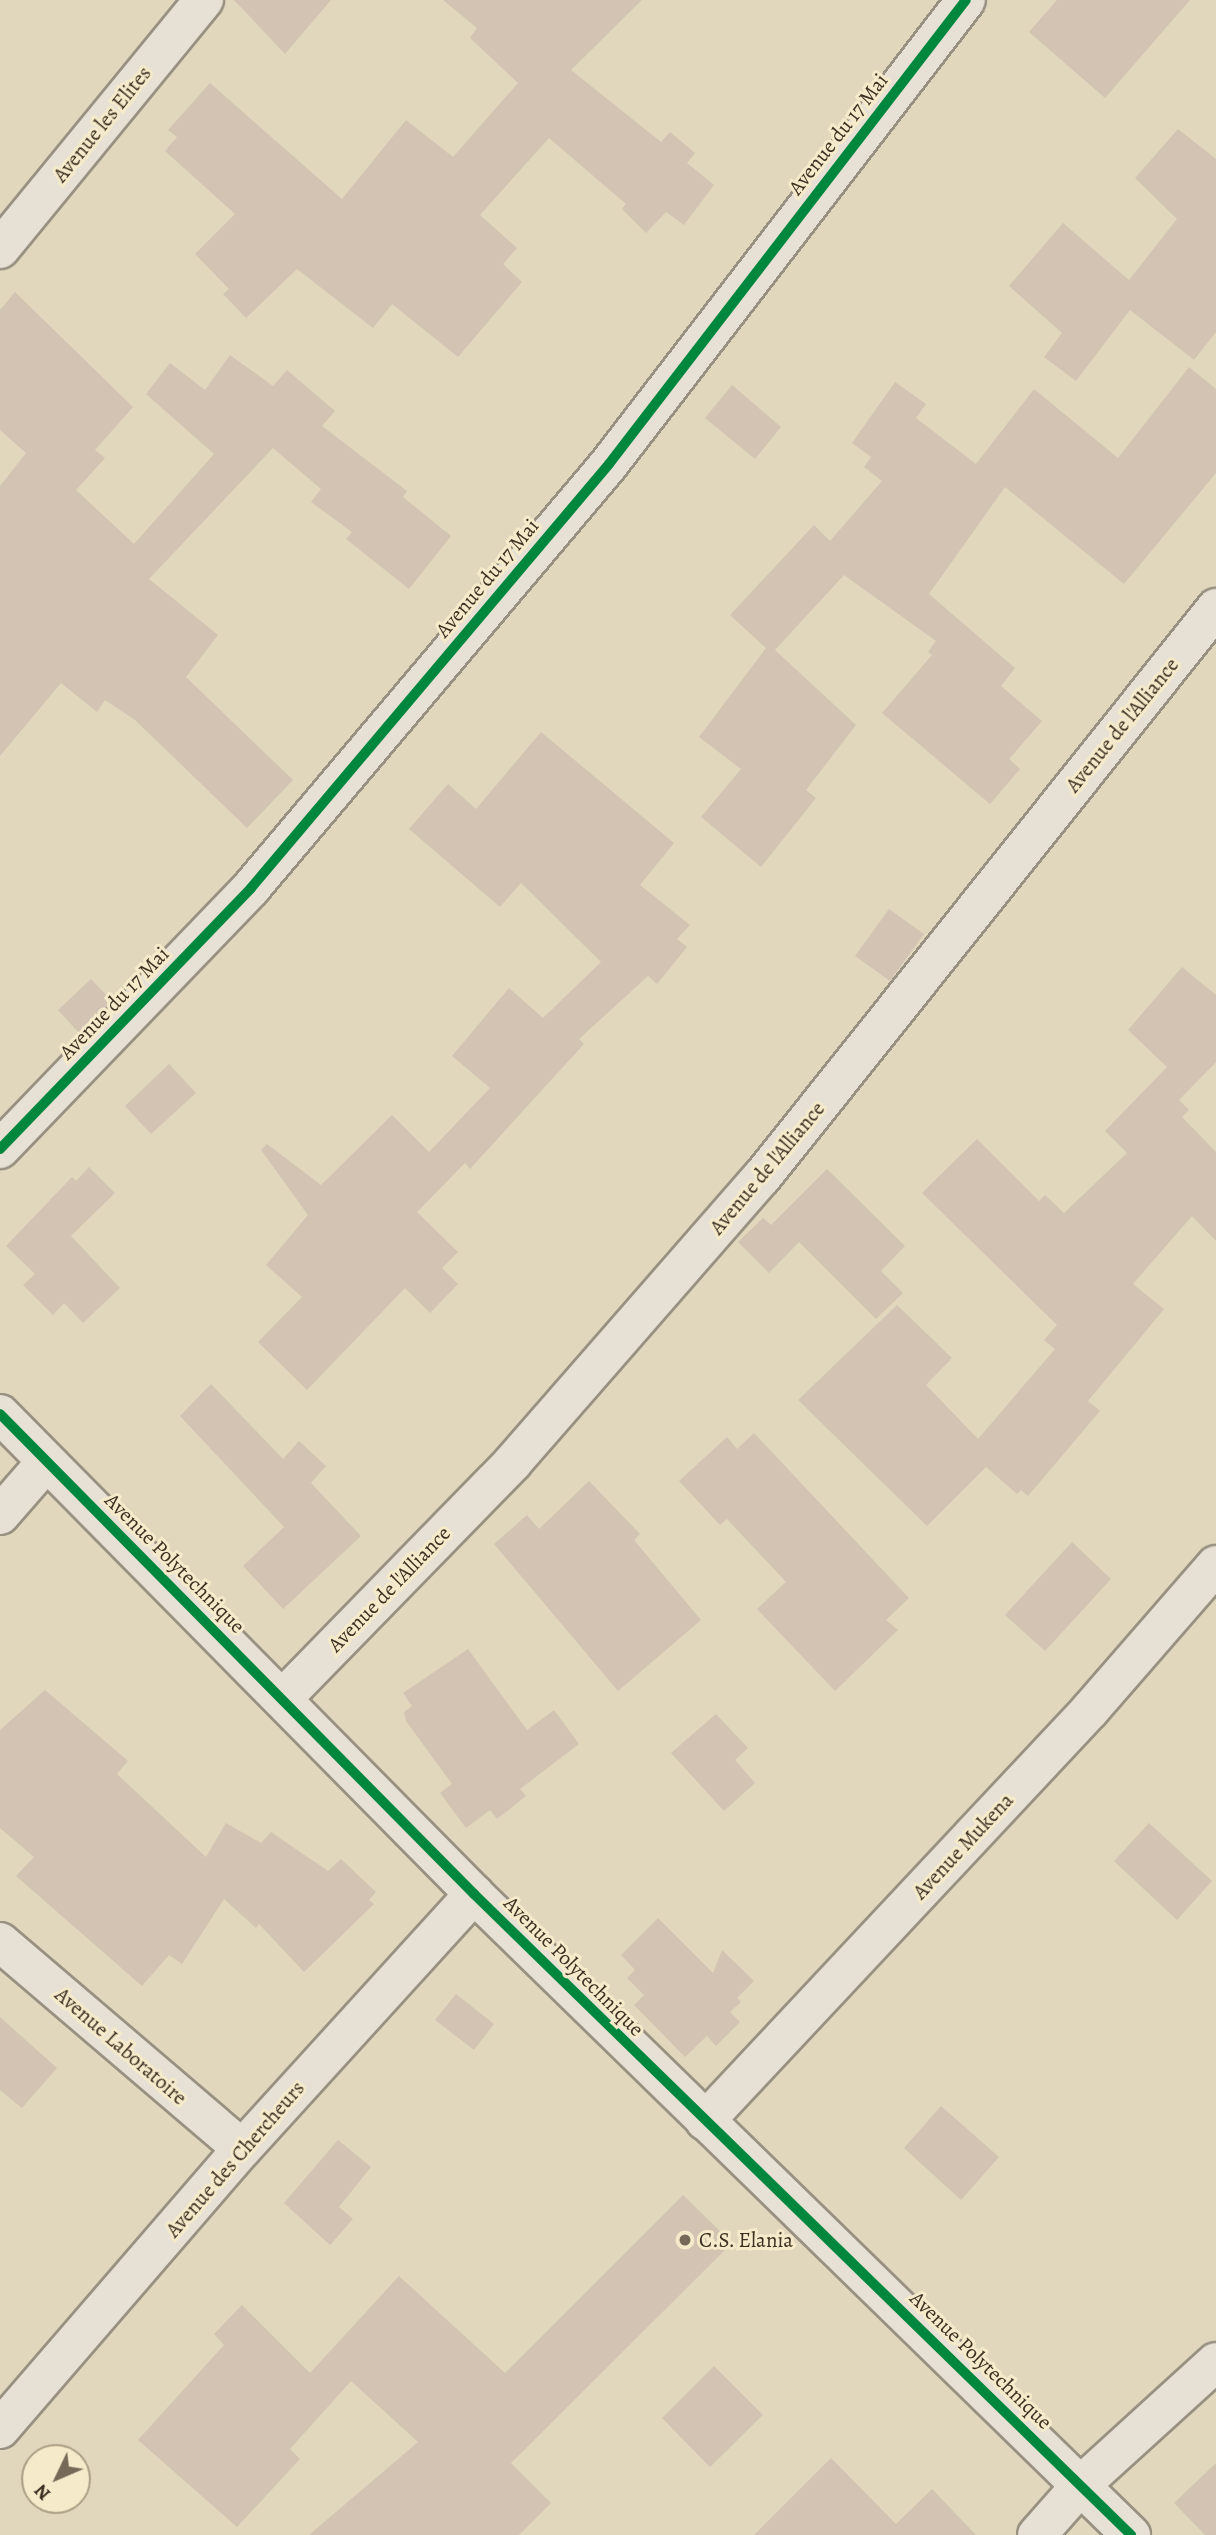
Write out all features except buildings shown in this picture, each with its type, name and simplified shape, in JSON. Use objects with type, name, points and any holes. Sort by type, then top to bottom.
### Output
[{"type":"street","name":"Avenue les Elites","points":[[0,249],[204,0]]},
{"type":"street","name":"Avenue du 17 Mai","points":[[0,1149],[251,888],[591,485],[966,0]]},
{"type":"street","name":"Avenue de l'Alliance","points":[[284,1698],[513,1462],[762,1177],[1216,608]]},
{"type":"street","name":"Avenue Polytechnique","points":[[0,1414],[284,1698],[474,1894],[1082,2484],[1131,2535]]},
{"type":"street","points":[[0,1515],[46,1462]]},
{"type":"street","name":"Avenue Mukena","points":[[705,2121],[1081,1720],[1216,1566]]},
{"type":"street","name":"Avenue des Chercheurs","points":[[0,2429],[242,2150],[474,1894]]},
{"type":"street","name":"Avenue Laboratoire","points":[[0,1942],[242,2150]]},
{"type":"street","points":[[1037,2535],[1082,2484],[1216,2362]]},
{"type":"cycle path","points":[[0,1149],[251,888],[609,464],[966,0]]},
{"type":"cycle path","points":[[0,1414],[474,1894],[1131,2535]]},
{"type":"place","name":"C.S. Elania","points":[[685,2240]]}]
